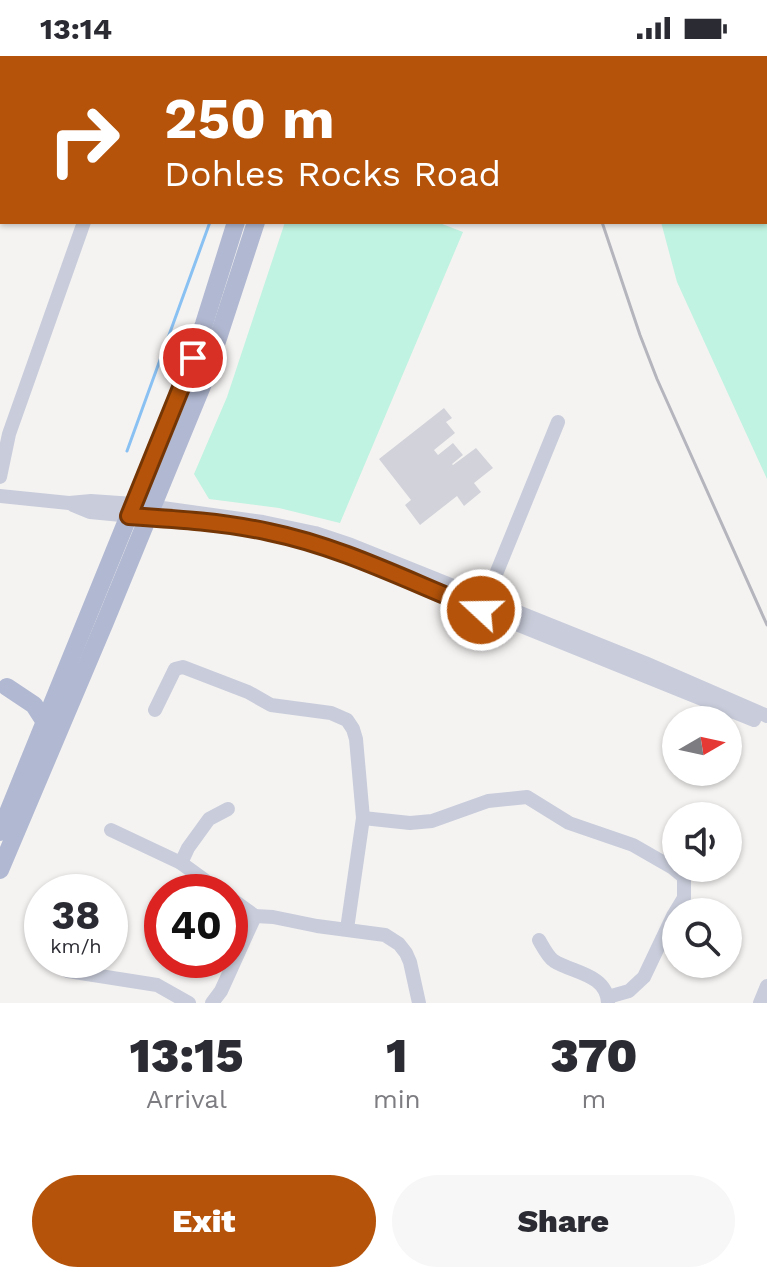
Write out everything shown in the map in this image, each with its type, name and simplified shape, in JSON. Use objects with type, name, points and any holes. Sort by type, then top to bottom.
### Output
[{"type":"main road","points":[[3,839],[141,511],[235,224]]},
{"type":"main road","points":[[0,870],[3,839],[45,722],[204,381],[255,224]]},
{"type":"main road","points":[[3,689],[34,705],[45,722]]},
{"type":"street","points":[[0,477],[9,434],[83,224]]},
{"type":"street","points":[[484,604],[558,422]]},
{"type":"street","points":[[0,496],[69,503],[91,501],[302,540],[684,679],[767,716]]},
{"type":"street","points":[[484,604],[767,725]]},
{"type":"street","points":[[155,710],[175,669],[183,667],[248,692],[271,705],[331,713],[347,720],[356,739],[363,818],[347,929]]},
{"type":"street","points":[[363,818],[410,823],[432,821],[488,801],[527,797],[569,823],[633,845],[684,877],[684,898],[644,977],[629,991],[608,1000],[604,989],[588,975],[552,960],[539,940]]},
{"type":"street","points":[[181,863],[209,819],[228,809]]},
{"type":"street","points":[[111,830],[181,863],[196,874]]},
{"type":"street","points":[[248,911],[255,916],[380,933],[399,944],[410,962],[419,1003]]},
{"type":"street","points":[[212,1003],[221,991],[255,916]]},
{"type":"street","points":[[112,978],[157,985],[189,1003]]},
{"type":"street","points":[[760,1003],[767,986]]},
{"type":"green space","points":[[284,224],[442,224],[463,232],[340,523],[279,508],[209,499],[194,474],[227,397]]},
{"type":"green space","points":[[662,224],[767,224],[767,479],[677,282]]},
{"type":"building","points":[[444,408],[452,418],[446,422],[455,433],[434,450],[438,455],[453,443],[463,455],[453,465],[476,448],[493,468],[474,483],[481,492],[464,506],[457,496],[420,525],[405,505],[411,500],[379,459]]},
{"type":"waterway","points":[[127,451],[209,224]]},
{"type":"railway","points":[[603,224],[657,379],[767,625]]},
{"type":"route","points":[[193,358],[129,516],[250,528],[302,540],[481,610]]}]
